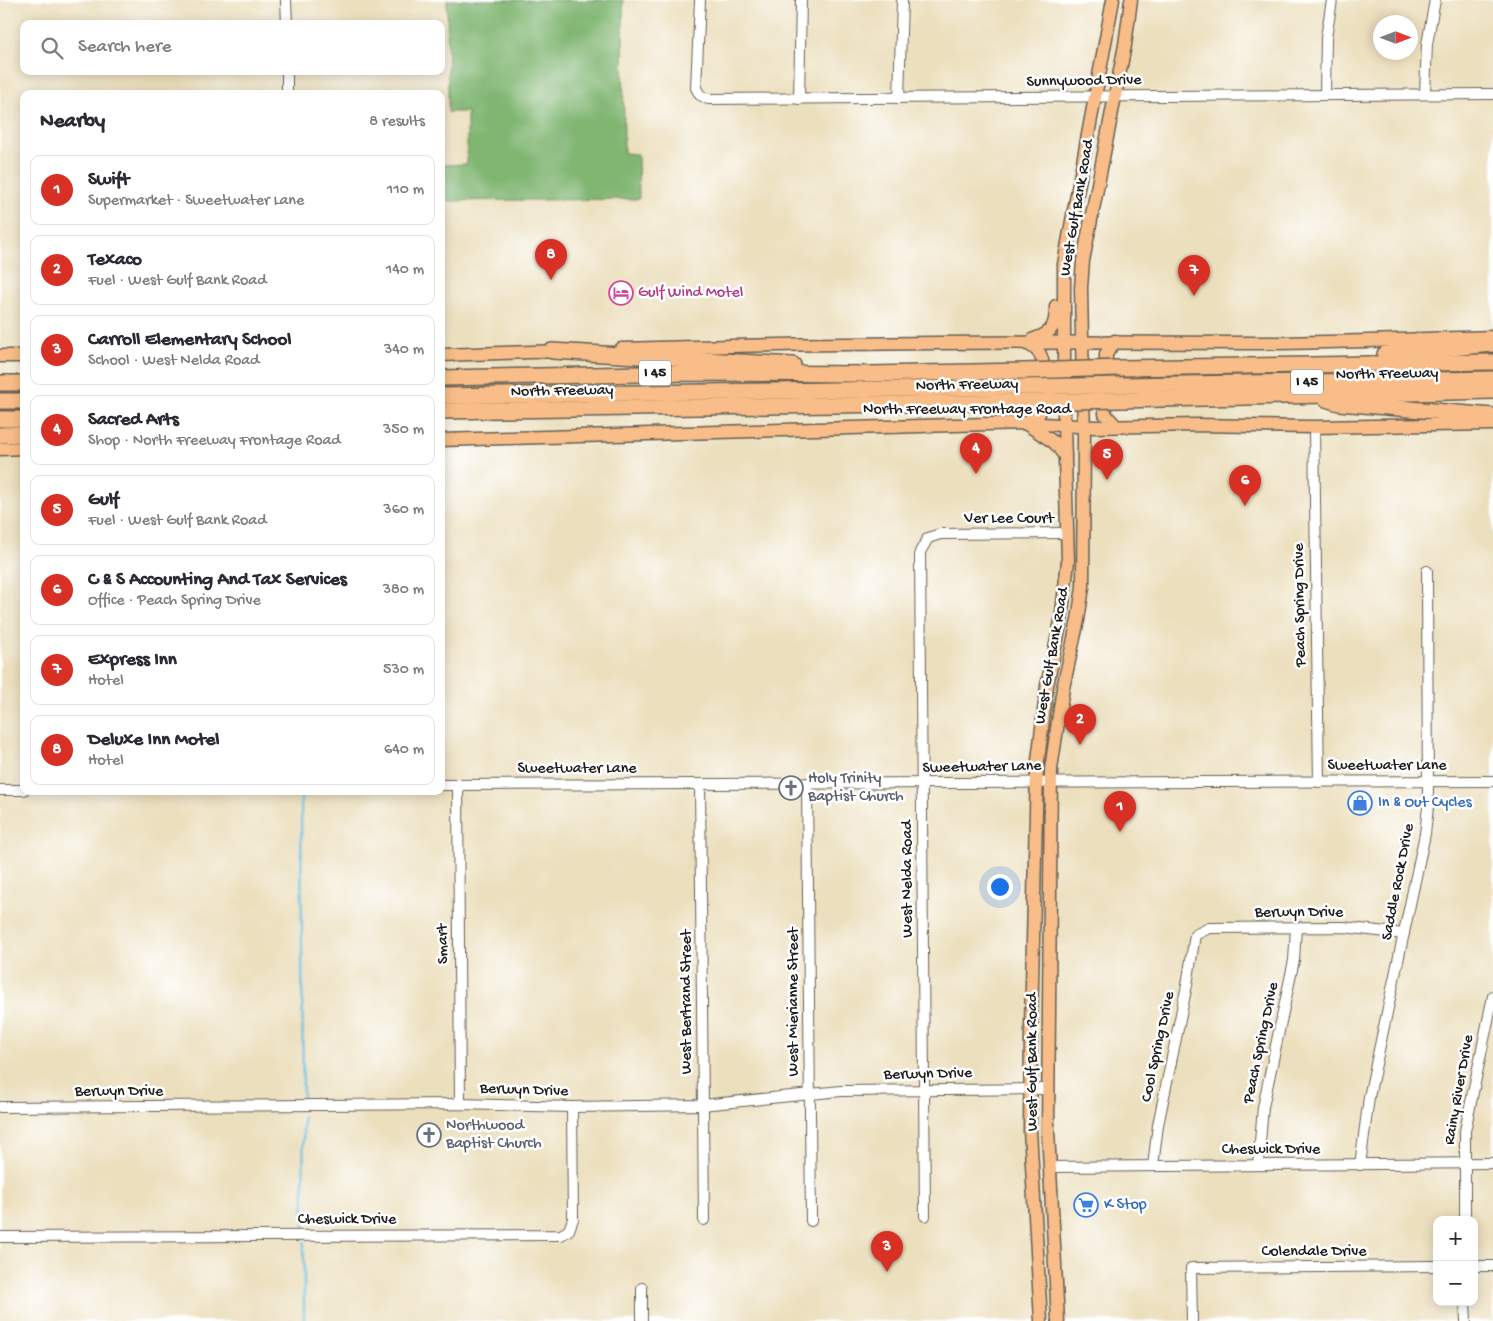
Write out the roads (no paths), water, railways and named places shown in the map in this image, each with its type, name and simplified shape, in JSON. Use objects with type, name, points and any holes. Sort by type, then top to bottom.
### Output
[{"type":"highway","points":[[1275,365],[1493,344]]},
{"type":"highway","points":[[552,351],[780,363],[869,374]]},
{"type":"highway","name":"North Freeway","points":[[445,378],[693,373],[869,374],[1493,362]]},
{"type":"highway","name":"North Freeway","points":[[445,411],[1024,402],[1121,392],[1493,379]]},
{"type":"highway","points":[[0,382],[20,382]]},
{"type":"highway","name":"North Freeway","points":[[445,396],[1024,387],[1121,392],[1310,394],[1493,391]]},
{"type":"highway","points":[[1310,394],[1339,403],[1493,416]]},
{"type":"highway","points":[[0,401],[20,401]]},
{"type":"highway","points":[[0,419],[20,419]]},
{"type":"highway","points":[[0,435],[20,434]]},
{"type":"main road","name":"West Gulf Bank Road","points":[[1041,1321],[1029,1090],[1037,783],[1047,686],[1061,621],[1065,592],[1068,533],[1064,424],[1064,264],[1114,0]]},
{"type":"main road","name":"West Gulf Bank Road","points":[[1058,1321],[1047,1089],[1052,865],[1051,783],[1059,711],[1078,620],[1082,587],[1084,426],[1081,288],[1090,224],[1115,96],[1131,0]]},
{"type":"main road","points":[[1071,221],[1090,224]]},
{"type":"main road","points":[[1022,342],[1043,336],[1052,330],[1056,321],[1056,304],[1064,291]]},
{"type":"main road","points":[[445,354],[778,344],[1115,341],[1253,343],[1493,337]]},
{"type":"main road","points":[[1115,341],[1106,354],[1105,414],[1116,426]]},
{"type":"main road","points":[[1022,342],[1032,345],[1038,351],[1042,361],[1044,377],[1042,405],[1039,414],[1025,423],[1055,443],[1066,461],[1083,465]]},
{"type":"main road","points":[[0,356],[20,356]]},
{"type":"main road","name":"North Freeway Frontage Road","points":[[445,440],[1025,423],[1084,426],[1198,424],[1314,428],[1493,424]]},
{"type":"main road","points":[[0,449],[20,448]]},
{"type":"street","points":[[286,0],[287,20]]},
{"type":"street","name":"Sunnywood Drive","points":[[700,0],[696,88],[700,95],[708,99],[1493,94]]},
{"type":"street","points":[[799,99],[801,0]]},
{"type":"street","points":[[899,98],[902,0]]},
{"type":"street","points":[[1325,95],[1326,38],[1332,0]]},
{"type":"street","points":[[1425,94],[1427,44],[1435,0]]},
{"type":"street","points":[[287,75],[288,90]]},
{"type":"street","name":"Peach Spring Drive","points":[[1314,428],[1319,782]]},
{"type":"street","name":"Ver Lee Court","points":[[951,534],[1068,533]]},
{"type":"street","name":"West Nelda Road","points":[[925,1216],[919,560],[920,552],[928,538],[940,534],[951,534]]},
{"type":"street","name":"Saddle Rock Drive","points":[[1360,1165],[1369,1097],[1425,834],[1429,781],[1427,571]]},
{"type":"street","name":"Sweetwater Lane","points":[[445,785],[1493,781]]},
{"type":"street","name":"West Mierianne Street","points":[[807,783],[811,1220]]},
{"type":"street","name":"Smart","points":[[458,784],[460,1104]]},
{"type":"street","name":"West Bertrand Street","points":[[700,784],[704,1220]]},
{"type":"street","points":[[0,790],[20,790]]},
{"type":"street","name":"Berwyn Drive","points":[[1195,935],[1209,928],[1352,928],[1404,934]]},
{"type":"street","name":"Peach Spring Drive","points":[[1258,1165],[1263,1107],[1294,960],[1296,928]]},
{"type":"street","name":"Cool Spring Drive","points":[[1153,1166],[1158,1125],[1187,985],[1195,935]]},
{"type":"street","name":"Rainy River Drive","points":[[1465,1216],[1464,1163],[1469,1109],[1493,996]]},
{"type":"street","name":"Berwyn Drive","points":[[0,1107],[460,1104],[572,1108],[702,1105],[810,1093],[1047,1089]]},
{"type":"street","name":"Cheswick Drive","points":[[0,1237],[561,1234],[569,1230],[573,1219],[572,1108]]},
{"type":"street","name":"Cheswick Drive","points":[[1050,1167],[1493,1163]]},
{"type":"street","name":"Colendale Drive","points":[[1192,1321],[1192,1268],[1433,1266]]},
{"type":"street","points":[[1478,1266],[1493,1266]]},
{"type":"street","points":[[642,1288],[642,1321]]},
{"type":"street","points":[[1465,1306],[1466,1321]]},
{"type":"waterway","points":[[301,795],[303,1102]]},
{"type":"waterway","points":[[303,1117],[304,1228]]},
{"type":"waterway","points":[[304,1242],[304,1321]]},
{"type":"place","name":"Deluxe Inn Motel","points":[[551,280]]},
{"type":"place","name":"Gulf Wind Motel","points":[[621,293]]},
{"type":"place","name":"Express Inn","points":[[1194,296]]},
{"type":"place","name":"Sacred Arts","points":[[976,474]]},
{"type":"place","name":"Gulf","points":[[1107,480]]},
{"type":"place","name":"C & S Accounting And Tax Services","points":[[1245,506]]},
{"type":"place","name":"Texaco","points":[[1080,745]]},
{"type":"place","name":"Holy Trinity Baptist Church","points":[[791,788]]},
{"type":"place","name":"In & Out Cycles","points":[[1360,803]]},
{"type":"place","name":"Swift","points":[[1120,832]]},
{"type":"place","name":"Northwood Baptist Church","points":[[429,1135]]},
{"type":"place","name":"K Stop","points":[[1086,1205]]},
{"type":"place","name":"Carroll Elementary School","points":[[887,1272]]}]
